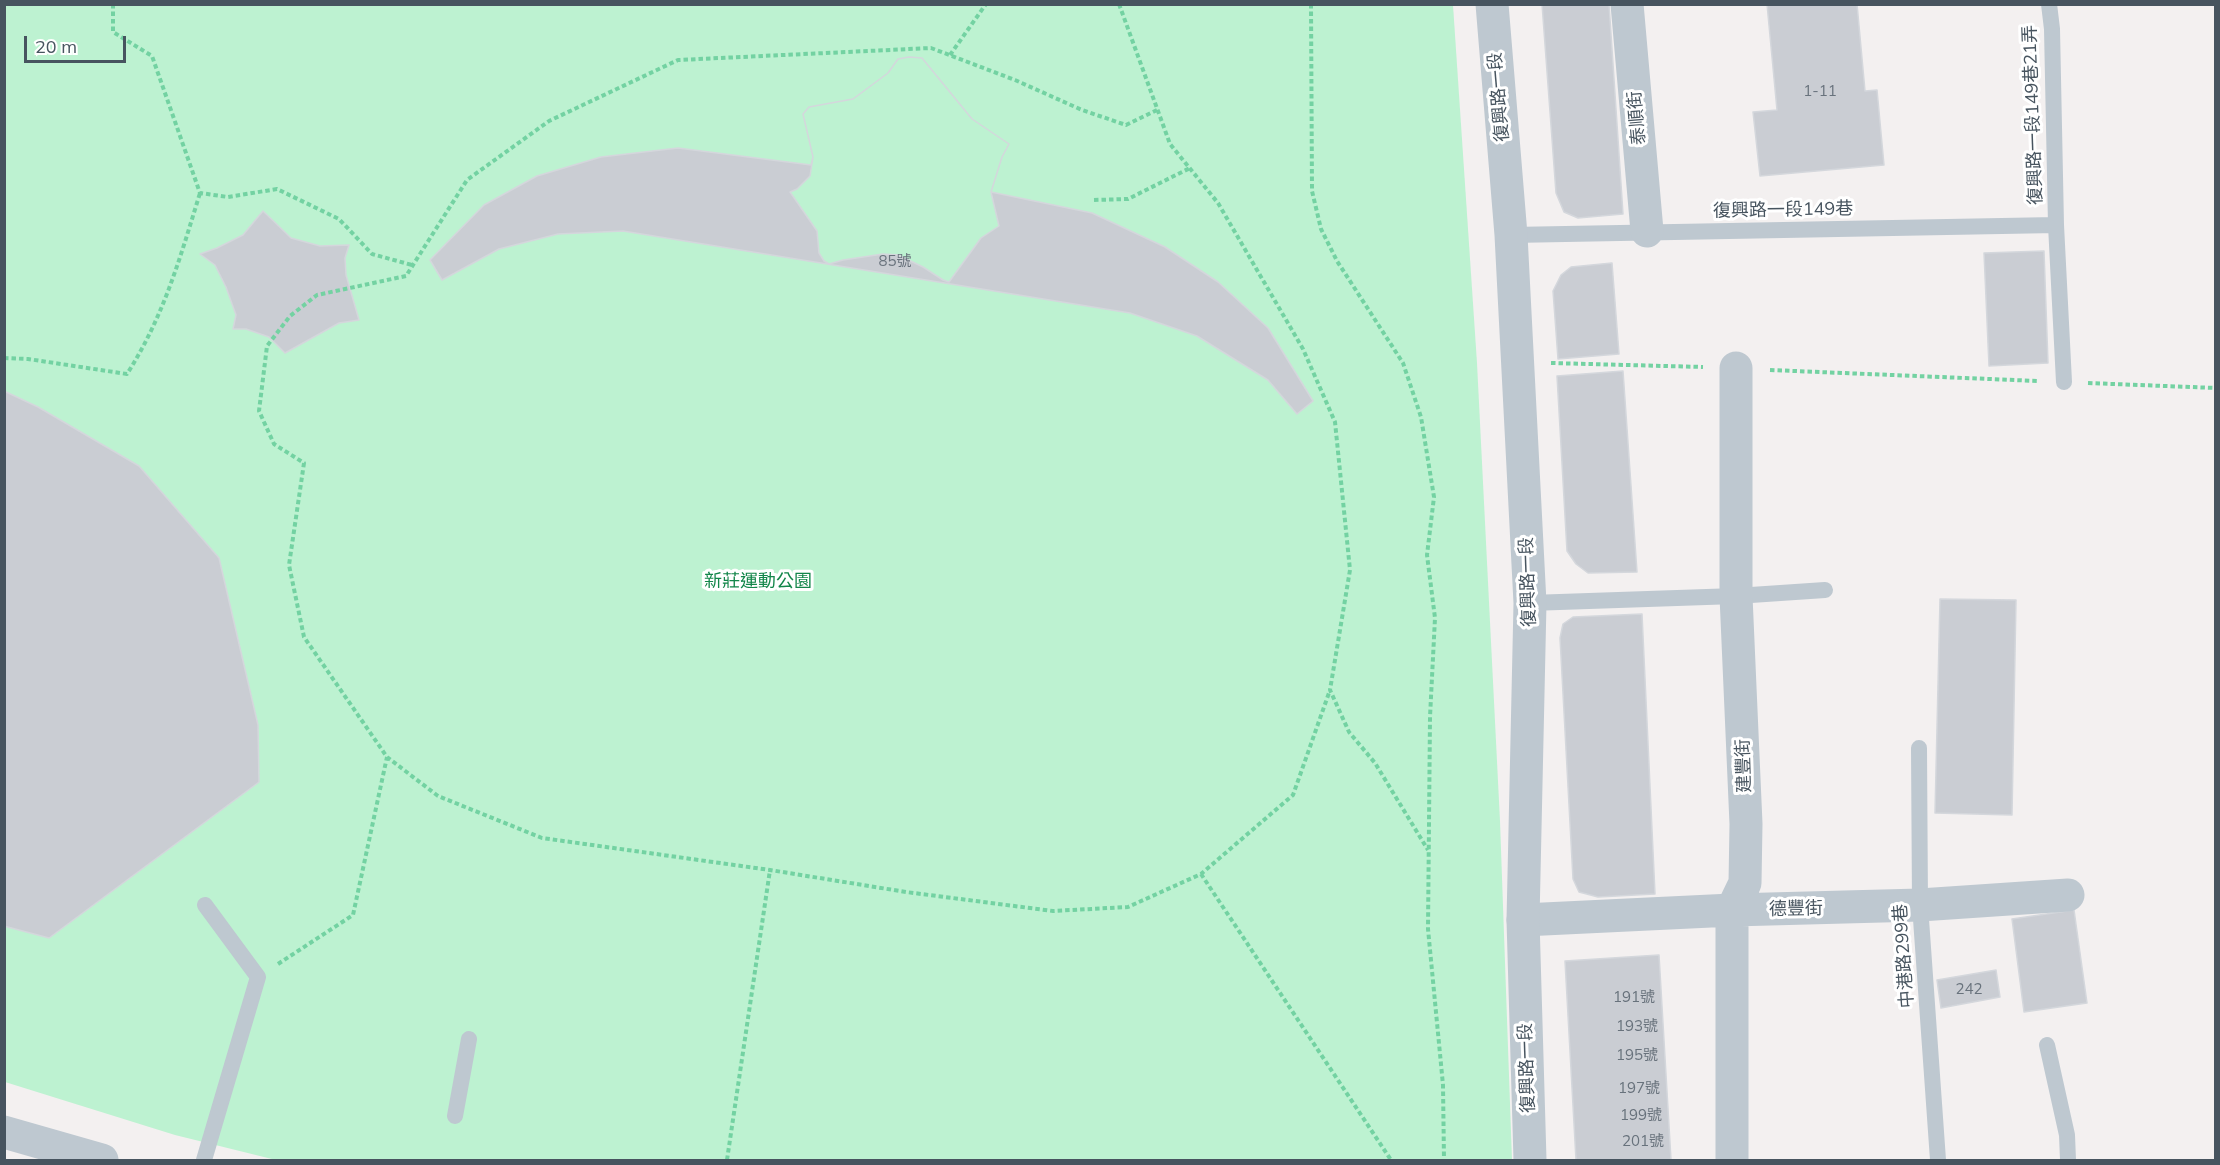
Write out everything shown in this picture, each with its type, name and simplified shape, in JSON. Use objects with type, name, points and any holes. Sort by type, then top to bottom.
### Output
[{"type":"street","name":"復興路一段","points":[[1492,4],[1511,235],[1530,603],[1523,920],[1530,1161]]},
{"type":"street","name":"泰順街","points":[[1627,4],[1647,231]]},
{"type":"street","name":"建豐街","points":[[1732,1161],[1732,910],[1745,883],[1746,824],[1736,596],[1736,368]]},
{"type":"street","name":"德豐街","points":[[1523,920],[1732,910],[1920,905],[2068,895]]},
{"type":"street","points":[[4,1132],[100,1160]]},
{"type":"lane","name":"復興路一段149巷21弄","points":[[2049,4],[2052,29],[2056,225],[2064,382]]},
{"type":"lane","name":"復興路一段149巷","points":[[1511,235],[2056,225]]},
{"type":"lane","points":[[1530,603],[1736,596],[1825,590]]},
{"type":"lane","name":"中港路299巷","points":[[1919,748],[1920,905],[1938,1161]]},
{"type":"lane","points":[[204,1161],[258,977],[205,904]]},
{"type":"lane","points":[[455,1116],[469,1039]]},
{"type":"lane","points":[[2048,1045],[2067,1135],[2068,1161]]},
{"type":"path","points":[[4,358],[28,359],[127,374],[141,353],[169,292],[200,193],[152,56],[113,32],[113,4]]},
{"type":"path","points":[[950,55],[986,4]]},
{"type":"path","points":[[1119,4],[1170,144],[1218,203],[1298,339],[1335,422],[1350,570],[1330,690],[1293,795],[1201,874],[1128,907],[1053,911],[906,892],[770,870],[542,838],[438,796],[387,757],[304,638],[289,564],[304,463],[274,444],[259,411],[267,346],[290,316],[317,295],[406,276],[467,180],[549,120],[678,60],[931,48],[1015,80],[1082,110],[1126,125],[1157,110]]},
{"type":"path","points":[[1311,4],[1312,191],[1321,229],[1337,261],[1403,363],[1421,417],[1434,496],[1427,555],[1435,618],[1430,717],[1428,929],[1443,1084],[1444,1161]]},
{"type":"path","points":[[1094,200],[1128,199],[1190,168]]},
{"type":"path","points":[[200,193],[228,197],[277,189],[339,219],[372,254],[412,265]]},
{"type":"path","points":[[1517,362],[1736,368],[2216,388]]},
{"type":"path","points":[[1330,690],[1349,732],[1375,763],[1429,851]]},
{"type":"path","points":[[258,977],[353,915],[387,757]]},
{"type":"path","points":[[727,1161],[770,870]]},
{"type":"path","points":[[1201,874],[1391,1161]]},
{"type":"green space","name":"新莊運動公園","points":[[4,5],[1453,5],[1477,363],[1500,821],[1512,1160],[276,1160],[175,1135],[5,1082]]},
{"type":"building","points":[[1542,4],[1609,4],[1623,214],[1578,218],[1564,212],[1556,193]]},
{"type":"building","points":[[1767,4],[1857,4],[1865,91],[1877,90],[1884,165],[1760,176],[1753,112],[1777,110]]},
{"type":"building","points":[[922,58],[972,119],[1009,144],[1002,157],[991,192],[999,226],[981,238],[949,282],[898,255],[883,254],[829,264],[819,253],[817,231],[790,192],[797,189],[810,176],[813,157],[803,114],[809,107],[853,99],[888,73],[898,59]]},
{"type":"building","points":[[922,58],[972,119],[1009,144],[1002,157],[991,192],[1092,213],[1165,247],[1218,282],[1268,328],[1313,401],[1297,414],[1268,380],[1197,336],[1130,313],[623,231],[558,234],[499,249],[442,280],[430,260],[484,205],[537,176],[601,157],[678,148],[811,165],[813,157],[803,114],[809,107],[853,99],[888,73],[898,59]]},
{"type":"building","points":[[263,211],[291,238],[320,246],[349,245],[345,258],[346,275],[359,320],[339,323],[285,353],[269,337],[246,329],[233,329],[236,315],[226,287],[215,265],[200,254],[243,235]]},
{"type":"building","points":[[2044,251],[2048,363],[1989,366],[1984,253]]},
{"type":"building","points":[[1612,263],[1619,354],[1558,359],[1553,291],[1561,275],[1571,267]]},
{"type":"building","points":[[1623,371],[1637,572],[1588,573],[1576,564],[1567,551],[1557,376]]},
{"type":"building","points":[[4,391],[38,407],[139,466],[219,558],[258,725],[259,782],[49,938],[4,926]]},
{"type":"building","points":[[1940,599],[2016,600],[2012,815],[1935,813]]},
{"type":"building","points":[[1642,614],[1655,894],[1598,897],[1579,892],[1573,879],[1560,638],[1563,624],[1573,617]]},
{"type":"building","points":[[2074,910],[2087,1003],[2024,1012],[2012,919]]},
{"type":"building","points":[[1659,955],[1671,1160],[1576,1160],[1565,961]]},
{"type":"building","points":[[1996,970],[2000,997],[1941,1008],[1937,980]]}]
